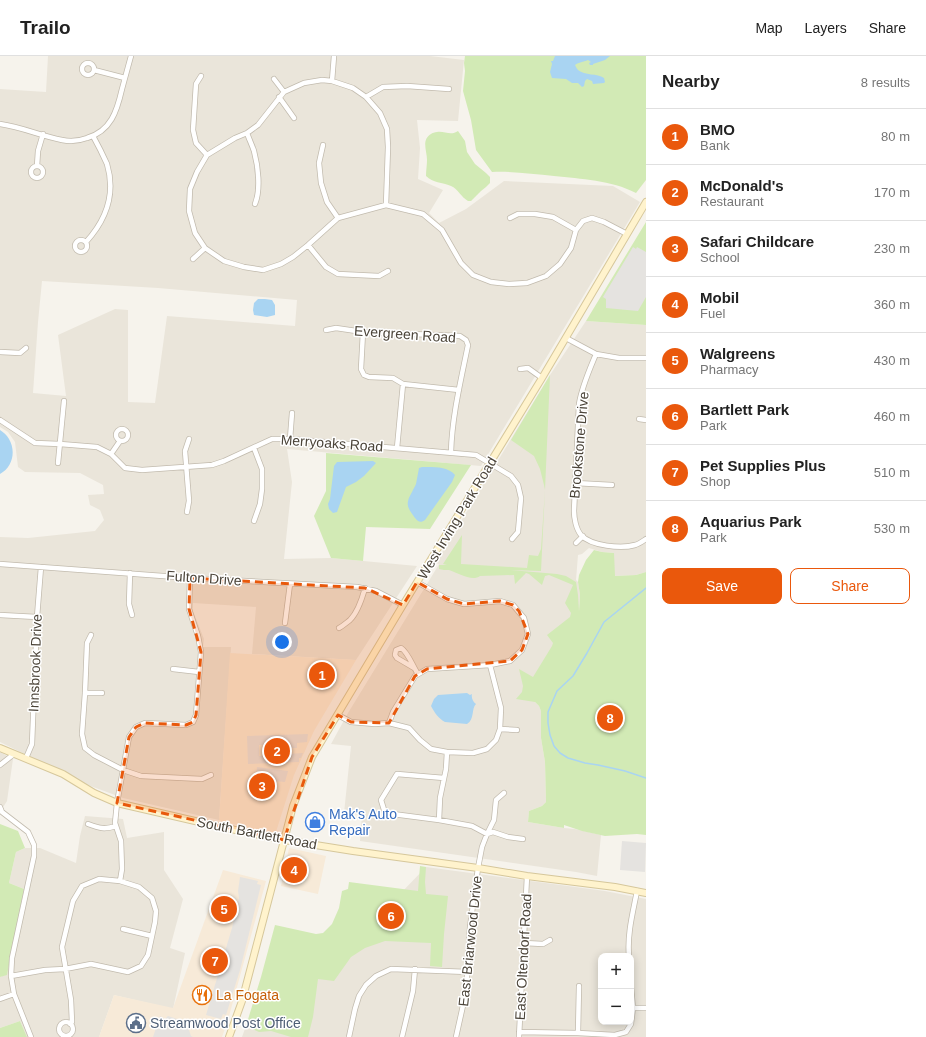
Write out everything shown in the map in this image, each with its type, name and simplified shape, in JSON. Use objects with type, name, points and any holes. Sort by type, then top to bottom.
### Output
[{"type":"main road","name":"West Irving Park Road","points":[[229,1037],[242,1001],[293,806],[312,757],[542,378],[646,202]]},
{"type":"main road","name":"South Bartlett Road","points":[[0,748],[63,774],[94,793],[117,803],[221,827],[284,840],[353,851],[615,887],[646,893]]},
{"type":"street","points":[[0,124],[25,129],[61,140],[81,140],[93,136],[106,127],[118,107],[131,56]]},
{"type":"street","points":[[332,81],[334,56]]},
{"type":"street","points":[[94,70],[125,78]]},
{"type":"street","points":[[201,76],[196,84],[192,130],[196,143],[207,155]]},
{"type":"street","points":[[274,80],[284,92]]},
{"type":"street","points":[[386,205],[388,147],[387,129],[380,113],[366,97],[353,88],[332,81],[322,80],[304,83],[284,92],[258,125],[247,133],[235,138],[207,155],[197,172],[190,189],[189,211],[195,233],[205,248],[224,261],[244,267],[263,270],[293,258],[338,218],[386,205],[423,214],[442,230],[461,263],[473,275],[491,282],[509,284],[527,283],[546,276],[560,264],[571,248],[576,230],[583,221],[592,218],[604,222],[627,234]]},
{"type":"street","points":[[366,97],[383,87],[407,86],[449,89]]},
{"type":"street","points":[[279,97],[294,118]]},
{"type":"street","points":[[247,133],[254,150],[258,174],[257,198],[255,204]]},
{"type":"street","points":[[37,166],[38,151],[43,134]]},
{"type":"street","points":[[86,242],[102,221],[110,194],[106,163],[93,136]]},
{"type":"street","points":[[323,145],[320,163],[321,183],[326,202],[338,218]]},
{"type":"street","points":[[510,218],[518,214],[536,214],[553,217],[576,230]]},
{"type":"street","points":[[308,245],[326,267],[338,274],[379,276],[388,272]]},
{"type":"street","points":[[193,259],[205,248]]},
{"type":"street","name":"Evergreen Road","points":[[326,330],[336,328],[363,332],[460,336],[466,340],[468,345],[459,390],[451,452]]},
{"type":"street","points":[[363,332],[361,369],[364,375],[369,377],[393,378],[403,384],[459,390]]},
{"type":"street","points":[[566,338],[596,354],[619,358],[646,358]]},
{"type":"street","points":[[0,352],[20,352],[26,348]]},
{"type":"street","name":"Brookstone Drive","points":[[583,536],[574,516],[579,404],[584,384],[596,354]]},
{"type":"street","points":[[520,368],[528,368],[542,378]]},
{"type":"street","points":[[397,448],[403,384]]},
{"type":"street","points":[[58,463],[64,400]]},
{"type":"street","points":[[290,439],[292,413]]},
{"type":"street","points":[[639,419],[646,420]]},
{"type":"street","name":"Merryoaks Road","points":[[0,420],[35,443],[97,447],[111,454],[125,468],[142,470],[212,465],[272,439],[290,439],[476,455],[511,476],[518,485],[521,498],[518,532],[512,539]]},
{"type":"street","points":[[187,512],[189,501],[185,451],[189,439]]},
{"type":"street","points":[[111,454],[120,441]]},
{"type":"street","points":[[254,448],[262,468],[260,504],[254,521]]},
{"type":"street","points":[[575,483],[612,485]]},
{"type":"street","points":[[576,543],[583,536],[597,544],[618,546],[634,545],[646,539]]},
{"type":"street","name":"Fulton Drive","points":[[0,564],[190,578],[365,588],[376,590],[403,605]]},
{"type":"street","name":"Innsbrook Drive","points":[[26,758],[32,744],[40,567]]},
{"type":"street","points":[[130,573],[129,604],[132,615]]},
{"type":"street","points":[[120,881],[122,869],[121,841],[115,823],[117,803],[130,736],[136,727],[144,723],[186,725],[193,722],[196,715],[200,652],[198,636],[189,609],[190,578]]},
{"type":"street","points":[[389,723],[393,712],[415,676],[418,674],[427,669],[490,665],[510,661],[522,650],[528,634],[525,621],[513,605],[500,601],[464,604],[447,599],[417,582]]},
{"type":"street","points":[[285,623],[290,584]]},
{"type":"street","points":[[339,628],[353,616],[365,588]]},
{"type":"street","points":[[0,615],[37,617]]},
{"type":"street","points":[[91,635],[88,643],[82,734],[85,748],[94,755],[123,770],[141,776],[202,779],[211,775]]},
{"type":"street","points":[[414,668],[397,658],[395,653],[396,650],[402,648],[418,674]]},
{"type":"street","points":[[338,715],[351,722],[375,724],[389,723],[409,728],[431,749],[447,752],[473,753],[487,749],[496,740],[500,729],[501,708],[490,665]]},
{"type":"street","points":[[173,669],[199,672]]},
{"type":"street","points":[[85,693],[102,693]]},
{"type":"street","points":[[500,729],[517,730]]},
{"type":"street","points":[[439,820],[440,798],[446,769],[447,752]]},
{"type":"street","points":[[0,765],[14,754]]},
{"type":"street","points":[[0,761],[0,768]]},
{"type":"street","points":[[444,778],[397,774],[381,800],[385,813],[472,826],[487,834],[493,832],[508,837],[523,839]]},
{"type":"street","name":"East Briarwood Drive","points":[[456,1037],[466,992],[470,927],[482,847],[494,820],[496,800],[504,793]]},
{"type":"street","points":[[0,807],[2,812],[28,832],[34,845],[34,856],[12,958],[11,976],[14,994],[31,1037]]},
{"type":"street","points":[[90,826],[102,831],[116,826]]},
{"type":"street","name":"East Oltendorf Road","points":[[519,1034],[527,876]]},
{"type":"street","points":[[11,976],[45,970],[65,968],[91,964],[128,972],[141,966],[148,955],[156,911],[152,898],[139,887],[120,881],[99,879],[82,886],[73,901],[62,947],[65,968],[71,1000],[72,1022],[70,1024]]},
{"type":"street","points":[[629,953],[631,921],[637,891]]},
{"type":"street","points":[[123,929],[152,936]]},
{"type":"street","points":[[524,943],[543,944],[550,940]]},
{"type":"street","points":[[349,1037],[357,1002],[366,985],[376,976],[392,969],[468,972]]},
{"type":"street","points":[[402,1037],[413,991],[415,970]]},
{"type":"street","points":[[578,1033],[579,986]]},
{"type":"street","points":[[0,999],[14,994]]},
{"type":"street","points":[[634,1008],[646,1008]]},
{"type":"street","points":[[519,1034],[578,1033],[615,1035],[626,1032],[630,1025]]},
{"type":"highlighted area","points":[[190,578],[365,588],[403,605],[417,582],[447,599],[464,604],[500,601],[513,605],[519,611],[528,634],[522,650],[510,661],[427,669],[415,676],[389,723],[351,722],[338,715],[312,757],[284,840],[117,803],[129,737],[136,727],[145,723],[186,725],[193,722],[196,715],[201,652],[189,609]]},
{"type":"shaded area","points":[[48,56],[430,56],[464,60],[458,121],[417,120],[420,148],[418,179],[443,190],[429,213],[439,223],[466,209],[504,181],[613,186],[640,202],[481,466],[287,449],[292,482],[284,559],[331,558],[417,566],[356,660],[252,654],[256,607],[193,603],[193,611],[204,639],[203,647],[231,647],[219,820],[123,798],[88,785],[0,742],[0,537],[28,538],[95,531],[104,520],[100,510],[90,505],[88,495],[104,494],[103,485],[80,473],[25,472],[18,467],[15,442],[8,432],[0,427],[0,89],[46,92]],"holes":[[[42,281],[158,288],[297,300],[295,326],[167,316],[155,403],[128,402],[128,310],[115,309],[58,335],[66,396],[33,393]]]},
{"type":"shaded area","points":[[633,247],[636,249],[637,247],[646,252],[646,297],[638,311],[606,308],[606,299],[603,297]]},
{"type":"shaded area","points":[[586,321],[646,325],[646,572],[636,575],[614,576],[614,553],[602,552],[589,548],[582,554],[578,555],[576,580],[578,582],[580,595],[579,609],[535,702],[541,711],[541,738],[545,762],[546,802],[542,806],[529,811],[528,822],[575,829],[601,835],[597,876],[360,841],[362,815],[344,813],[351,746],[331,744],[348,713],[438,566],[439,564],[436,563],[455,531],[550,375]]},
{"type":"shaded area","points":[[230,653],[356,660],[314,731],[294,775],[275,835],[219,820]]},
{"type":"shaded area","points":[[308,734],[307,742],[297,743],[297,748],[287,748],[287,744],[259,745],[259,756],[303,753],[301,758],[299,758],[299,762],[248,764],[247,736]]},
{"type":"shaded area","points":[[0,752],[13,759],[7,801],[0,812]]},
{"type":"shaded area","points":[[257,767],[288,771],[285,782],[264,778],[262,780],[256,779]]},
{"type":"shaded area","points":[[85,816],[123,819],[127,838],[164,832],[164,870],[183,899],[170,948],[185,953],[173,1009],[114,995],[99,1037],[27,1037],[20,1021],[0,1028],[0,977],[7,974],[24,889],[9,883],[16,852],[25,848],[40,848],[76,863]]},
{"type":"shaded area","points":[[622,841],[646,843],[645,872],[620,870]]},
{"type":"shaded area","points":[[289,848],[326,856],[318,894],[281,886]]},
{"type":"shaded area","points":[[426,867],[605,891],[646,899],[646,1037],[242,1037],[246,1026],[318,979]]},
{"type":"shaded area","points":[[223,870],[266,881],[222,1037],[99,1037],[114,995],[173,1008]]},
{"type":"shaded area","points":[[240,877],[258,881],[257,884],[261,885],[240,970],[226,1015],[223,1014],[221,1019],[206,1015],[232,928],[239,898],[238,891]]},
{"type":"shaded area","points":[[160,1016],[165,1019],[168,1016],[189,1023],[188,1027],[191,1036],[193,1037],[153,1037]]},
{"type":"green space","points":[[465,56],[646,56],[646,180],[636,193],[616,185],[596,181],[523,173],[492,172],[476,150],[471,120],[463,91]]},
{"type":"green space","points":[[458,131],[465,141],[467,152],[475,164],[490,177],[490,183],[471,201],[468,201],[453,187],[432,180],[426,176],[427,160],[425,142],[428,136],[435,132],[453,133]]},
{"type":"green space","points":[[646,222],[646,325],[586,321]]},
{"type":"green space","points":[[550,375],[545,490],[540,469],[534,456],[511,440]]},
{"type":"green space","points":[[326,453],[471,465],[430,529],[366,527],[363,561],[331,558],[314,516],[326,491]]},
{"type":"green space","points":[[545,490],[541,571],[510,570],[566,576],[576,582],[579,611],[579,575],[586,560],[594,550],[614,553],[615,576],[636,575],[646,572],[646,835],[637,834],[605,836],[564,825],[564,828],[528,822],[529,811],[542,806],[546,802],[545,762],[541,738],[541,711],[539,706],[535,702],[516,699],[522,692],[523,686],[519,669],[533,677],[553,643],[547,635],[570,617],[571,613],[565,603],[573,585],[549,575],[545,576],[542,585],[526,573],[515,584],[514,575],[480,576],[477,578],[469,578],[449,570],[439,569],[439,565],[447,565],[443,564],[462,535],[461,564],[527,568],[529,555],[538,556],[541,549]]},
{"type":"green space","points":[[0,824],[18,831],[25,848],[16,852],[9,883],[24,889],[7,975],[0,977]]},
{"type":"green space","points":[[420,866],[426,867],[426,894],[448,896],[442,967],[430,966],[431,943],[385,941],[365,948],[351,957],[334,981],[318,979],[313,1017],[308,1037],[291,1037],[271,1031],[259,1032],[246,1026],[275,925],[316,934],[323,933],[332,924],[339,908],[342,891],[348,889],[349,882],[418,891]]},
{"type":"green space","points":[[20,1021],[27,1037],[0,1037],[0,1028]]},
{"type":"water","points":[[555,56],[610,56],[593,65],[590,65],[589,63],[591,62],[588,60],[575,65],[581,72],[601,76],[604,78],[605,82],[593,84],[592,81],[587,79],[582,87],[578,83],[572,83],[566,79],[552,78],[550,72],[552,64],[551,61],[553,61]]},
{"type":"water","points":[[258,299],[272,300],[275,305],[275,315],[267,317],[254,315],[254,303]]},
{"type":"water","points":[[0,430],[9,439],[13,454],[8,467],[0,474]]},
{"type":"water","points":[[373,461],[376,463],[364,476],[346,487],[337,512],[333,513],[329,509],[328,504],[334,466],[337,462]]},
{"type":"water","points":[[419,468],[444,469],[455,475],[452,482],[425,520],[420,522],[412,514],[408,505],[408,500],[416,484]]},
{"type":"water","points":[[467,693],[470,695],[472,694],[472,700],[476,704],[472,717],[467,724],[445,722],[437,715],[431,706],[434,699],[438,695]]},
{"type":"waterway","points":[[646,588],[604,622],[573,676],[557,691],[548,712],[550,735],[554,746],[560,753],[568,758],[585,763],[625,771],[646,778]]},
{"type":"place","name":"BMO","points":[[322,675]]},
{"type":"place","name":"Aquarius Park","points":[[610,718]]},
{"type":"place","name":"McDonald's","points":[[277,751]]},
{"type":"place","name":"Safari Childcare","points":[[262,786]]},
{"type":"place","name":"Mak's Auto Repair","points":[[315,822]]},
{"type":"place","name":"Mobil","points":[[294,870]]},
{"type":"place","name":"Walgreens","points":[[224,909]]},
{"type":"place","name":"Bartlett Park","points":[[391,916]]},
{"type":"place","name":"Pet Supplies Plus","points":[[215,961]]},
{"type":"place","name":"La Fogata","points":[[202,995]]},
{"type":"place","name":"Streamwood Post Office","points":[[136,1023]]}]
